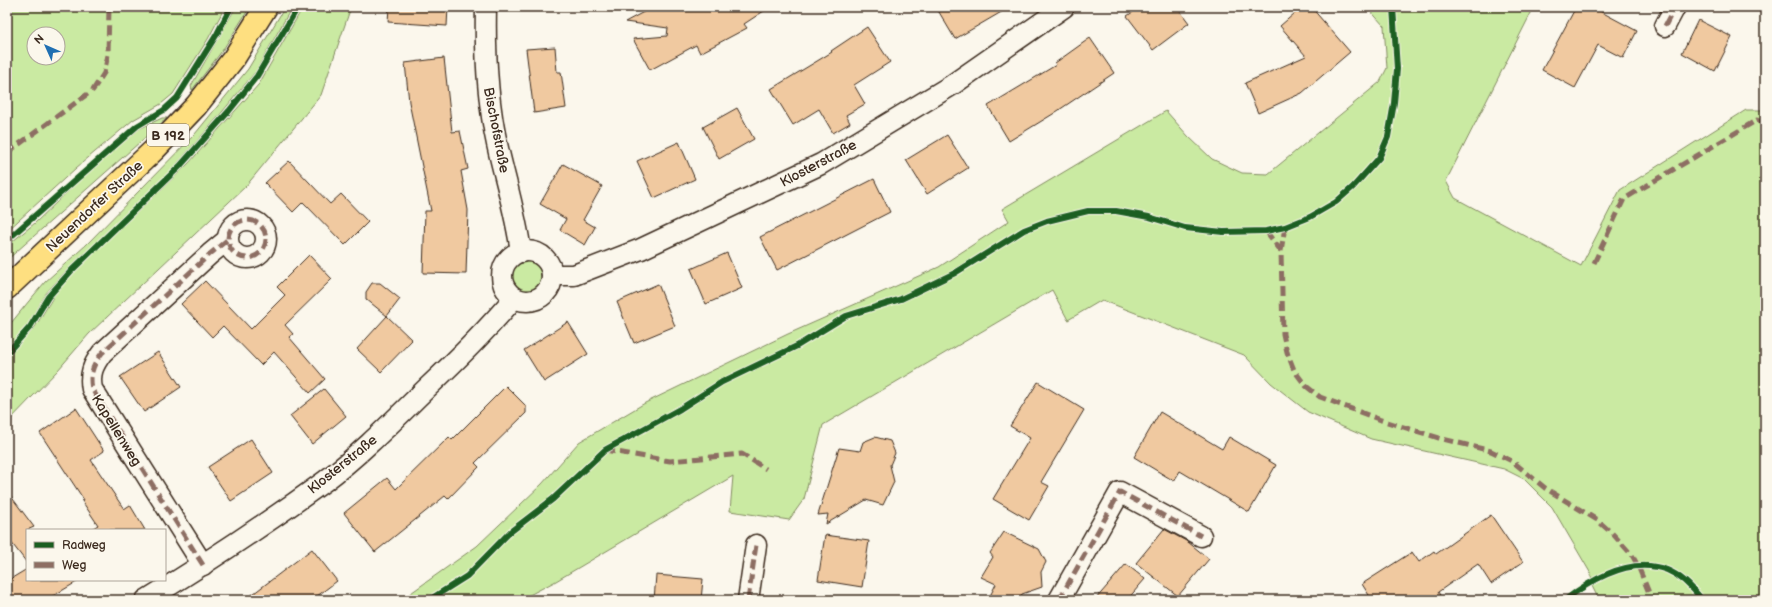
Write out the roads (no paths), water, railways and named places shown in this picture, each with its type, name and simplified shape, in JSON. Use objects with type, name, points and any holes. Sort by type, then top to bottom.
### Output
[{"type":"main road","name":"Neuendorfer Straße","points":[[7,288],[154,150],[196,106],[234,58],[266,7]]},
{"type":"street","name":"Bischofstraße","points":[[486,7],[488,92],[497,144],[517,221],[521,252]]},
{"type":"street","name":"Klosterstraße","points":[[552,275],[574,275],[641,249],[821,164],[952,85],[1064,7]]},
{"type":"street","points":[[1665,26],[1675,7]]},
{"type":"street","name":"Kapellenweg","points":[[203,565],[92,389],[90,378],[93,365],[102,353],[227,240]]},
{"type":"street","points":[[530,251],[542,256],[550,266],[552,275],[550,286],[539,298],[531,301],[522,301],[514,298],[504,285],[502,277],[503,268],[511,258],[521,252],[530,251]]},
{"type":"street","name":"Klosterstraße","points":[[146,600],[203,565],[326,480],[380,434],[494,322],[514,298]]},
{"type":"street","points":[[1059,600],[1120,492],[1201,536]]},
{"type":"street","points":[[748,600],[756,545]]}]
